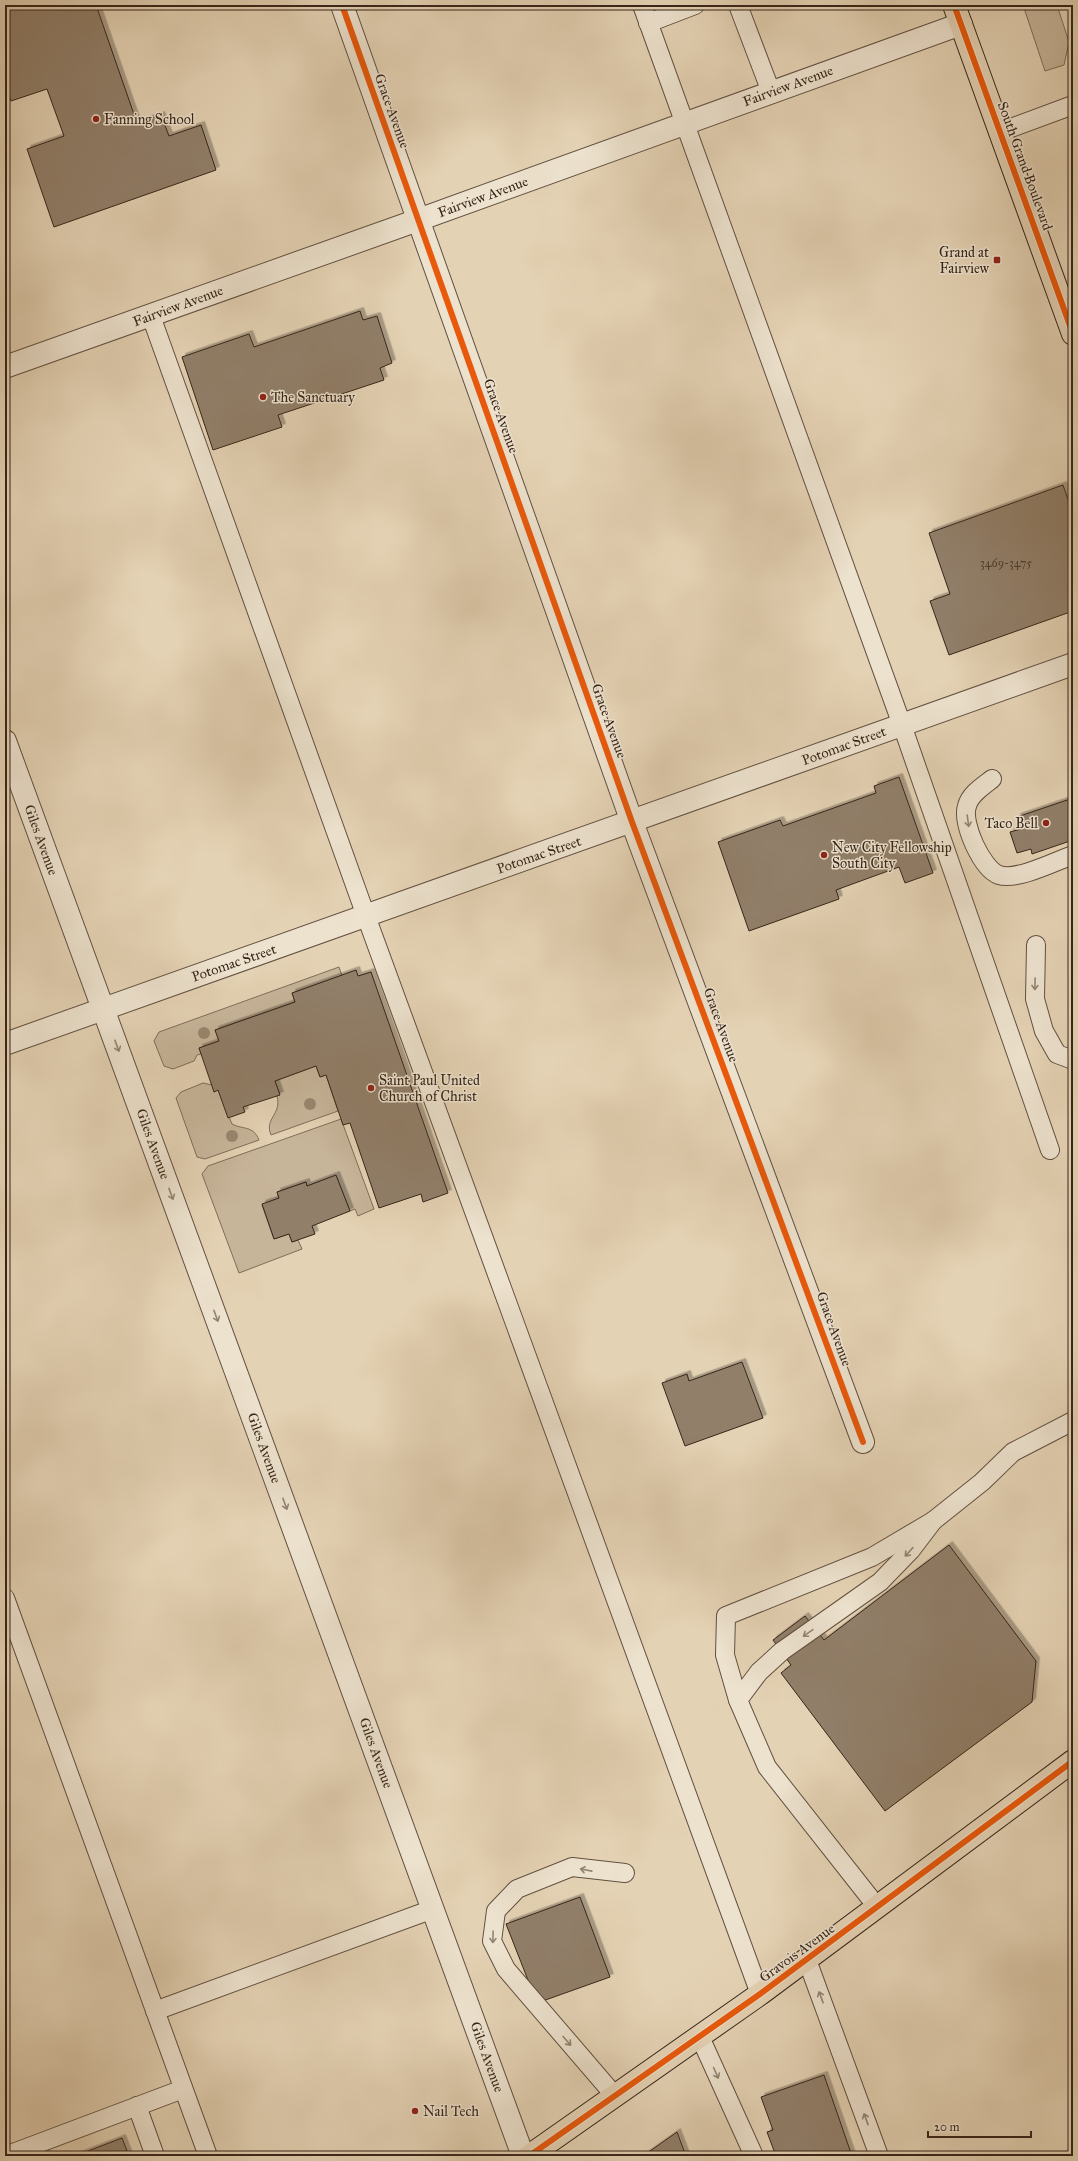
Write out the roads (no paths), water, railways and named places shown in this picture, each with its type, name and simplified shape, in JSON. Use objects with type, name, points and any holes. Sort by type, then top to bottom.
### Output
[{"type":"main road","name":"South Grand Boulevard","points":[[957,14],[1073,334]]},
{"type":"main road","name":"Gravois Avenue","points":[[529,2156],[700,2037],[807,1960],[1073,1761]]},
{"type":"street","name":"Grace Avenue","points":[[342,5],[632,822],[863,1442]]},
{"type":"street","name":"Fairview Avenue","points":[[5,367],[151,316],[771,92],[957,14]]},
{"type":"street","name":"Potomac Street","points":[[5,1044],[1073,664]]},
{"type":"street","name":"Giles Avenue","points":[[5,741],[523,2156]]},
{"type":"lane","points":[[642,5],[902,725],[1050,1150]]},
{"type":"lane","points":[[648,23],[695,5]]},
{"type":"lane","points":[[738,5],[771,92]]},
{"type":"lane","points":[[1000,132],[1073,105]]},
{"type":"lane","points":[[151,316],[366,916],[760,1994]]},
{"type":"lane","points":[[992,779],[977,791],[967,806],[967,823],[980,855],[988,868],[1000,875],[1014,876],[1073,854]]},
{"type":"lane","points":[[1036,945],[1035,999],[1044,1031],[1057,1054],[1073,1060]]},
{"type":"lane","points":[[878,1908],[767,1766],[738,1700],[725,1655],[726,1616],[872,1557],[933,1522],[982,1482],[1013,1452],[1073,1421]]},
{"type":"lane","points":[[738,1700],[759,1672],[782,1650],[880,1582],[911,1550],[933,1522]]},
{"type":"lane","points":[[5,1598],[208,2156]]},
{"type":"lane","points":[[615,2096],[506,1969],[492,1940],[496,1911],[517,1889],[572,1867],[596,1871],[625,1873]]},
{"type":"lane","points":[[155,2011],[433,1908]]},
{"type":"lane","points":[[807,1960],[879,2156]]},
{"type":"lane","points":[[700,2037],[754,2156]]},
{"type":"lane","points":[[5,2156],[183,2089]]},
{"type":"lane","points":[[137,2106],[155,2156]]},
{"type":"place","name":"Fanning School","points":[[96,119]]},
{"type":"place","name":"Grand at Fairview","points":[[997,260]]},
{"type":"place","name":"The Sanctuary","points":[[263,397]]},
{"type":"place","name":"Taco Bell","points":[[1046,823]]},
{"type":"place","name":"New City Fellowship South City","points":[[824,855]]},
{"type":"place","name":"Saint Paul United Church of Christ","points":[[371,1088]]},
{"type":"place","name":"Nail Tech","points":[[415,2111]]}]
